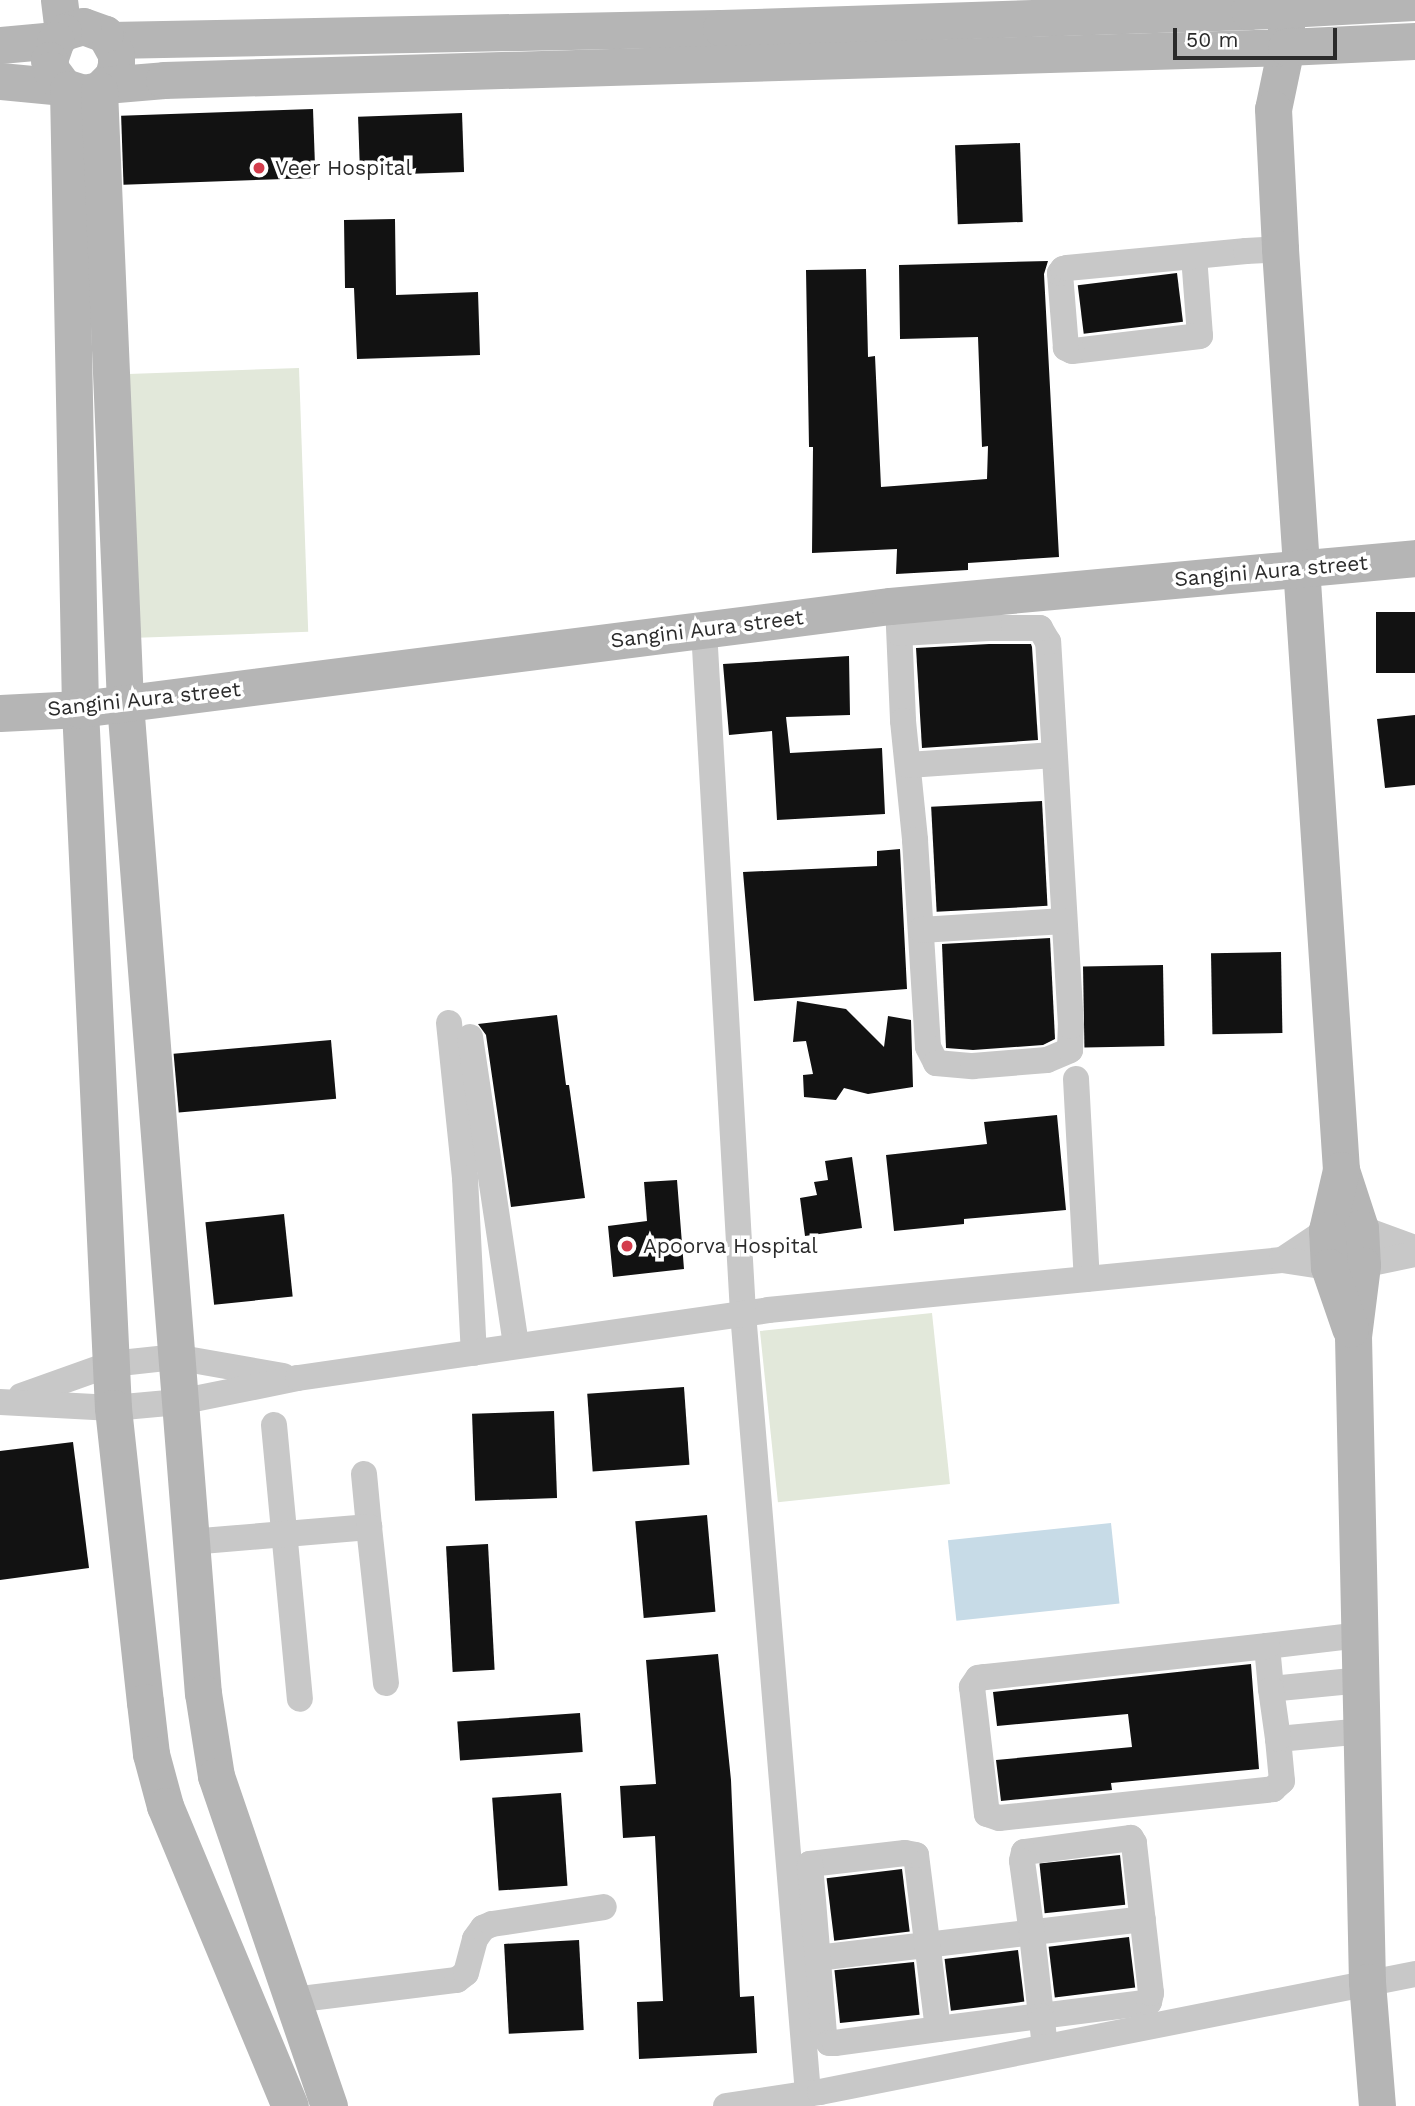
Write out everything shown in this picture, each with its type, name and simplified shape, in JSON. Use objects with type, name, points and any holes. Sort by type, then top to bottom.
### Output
[{"type":"street","points":[[0,45],[59,24],[721,28],[1267,5],[1415,2]]},
{"type":"street","points":[[1267,5],[1286,47],[1273,109],[1345,1266],[1353,1336],[1364,1731],[1367,1982],[1377,2106]]},
{"type":"street","points":[[1267,5],[1249,48],[1273,109]]},
{"type":"street","points":[[59,24],[49,60],[51,70],[84,88]]},
{"type":"street","points":[[84,88],[116,65],[116,54],[107,25]]},
{"type":"street","points":[[0,81],[84,88],[164,80],[1415,41]]},
{"type":"street","points":[[84,88],[125,703],[203,1692],[216,1776],[329,2106]]},
{"type":"street","points":[[84,88],[80,709],[113,1408],[151,1754],[165,1806],[290,2106]]},
{"type":"street","points":[[1194,256],[1200,336],[1072,351],[1066,348],[1060,273],[1063,269],[1194,256],[1280,249]]},
{"type":"street","name":"Sangini Aura street","points":[[0,713],[80,709],[704,630],[988,612],[1302,567],[1415,558]]},
{"type":"street","points":[[899,619],[903,722],[929,1047],[936,1063],[972,1066],[1047,1060],[1070,1050],[1048,642],[1040,628],[988,612]]},
{"type":"street","points":[[704,630],[743,1313],[808,2094]]},
{"type":"street","points":[[908,765],[1054,755]]},
{"type":"street","points":[[921,930],[1064,921]]},
{"type":"street","points":[[474,1353],[460,1030],[516,1346]]},
{"type":"street","points":[[1076,1079],[1087,1279]]},
{"type":"street","points":[[1282,1261],[1344,1229],[1415,1248]]},
{"type":"street","points":[[5,1401],[113,1408],[179,1402],[298,1378],[743,1313],[1282,1261],[1345,1266],[1415,1254]]},
{"type":"street","points":[[5,1401],[111,1364],[175,1357],[298,1378]]},
{"type":"street","points":[[274,1425],[300,1699]]},
{"type":"street","points":[[364,1475],[386,1683]]},
{"type":"street","points":[[190,1542],[369,1527]]},
{"type":"street","points":[[1267,1646],[1282,1781],[1273,1789],[999,1818],[987,1814],[972,1687],[978,1678],[1361,1635]]},
{"type":"street","points":[[1271,1689],[1362,1680]]},
{"type":"street","points":[[1278,1740],[1364,1731]]},
{"type":"street","points":[[938,2029],[918,1859],[905,1853],[809,1866],[824,2035],[830,2043],[1041,2016],[1149,2001],[1151,1993],[1134,1843],[1126,1837],[1024,1852],[1022,1861],[1032,1934],[1041,2016],[1045,2047]]},
{"type":"street","points":[[293,2000],[457,1980],[466,1973],[475,1938],[483,1928],[492,1924],[604,1907]]},
{"type":"street","points":[[817,1958],[1143,1919]]},
{"type":"street","points":[[726,2106],[808,2094],[1367,1982],[1415,1975]]},
{"type":"shaded area","points":[[299,368],[308,632],[137,638],[128,374]]},
{"type":"shaded area","points":[[932,1313],[950,1484],[778,1502],[760,1331]]},
{"type":"water","points":[[1111,1523],[1119,1604],[956,1621],[948,1540]]},
{"type":"building","points":[[313,109],[315,178],[124,185],[121,116]]},
{"type":"building","points":[[462,113],[464,172],[360,176],[358,117]]},
{"type":"building","points":[[1020,143],[1023,222],[958,224],[955,145]]},
{"type":"building","points":[[395,219],[396,295],[478,292],[480,355],[357,359],[354,288],[345,288],[344,220]]},
{"type":"building","points":[[1048,261],[1044,274],[1059,557],[968,563],[968,570],[896,574],[897,549],[812,553],[813,447],[809,447],[806,270],[866,269],[868,357],[875,356],[881,487],[987,479],[988,446],[982,447],[978,337],[900,339],[899,265]]},
{"type":"building","points":[[1177,273],[1183,322],[1084,334],[1078,285]]},
{"type":"building","points":[[1376,612],[1415,612],[1415,673],[1376,673]]},
{"type":"building","points":[[1031,644],[1038,740],[922,748],[916,648]]},
{"type":"building","points":[[849,656],[850,715],[786,717],[790,753],[882,748],[885,814],[777,820],[772,731],[729,735],[723,664]]},
{"type":"building","points":[[1415,715],[1415,785],[1385,788],[1377,719]]},
{"type":"building","points":[[1042,801],[1047,906],[937,912],[931,807]]},
{"type":"building","points":[[900,849],[907,989],[754,1001],[743,872],[877,866],[877,851]]},
{"type":"building","points":[[1050,938],[1055,1039],[1043,1045],[973,1050],[946,1048],[942,944]]},
{"type":"building","points":[[1281,952],[1282,1033],[1212,1034],[1211,953]]},
{"type":"building","points":[[1163,965],[1164,1046],[1084,1047],[1083,966]]},
{"type":"building","points":[[797,1001],[846,1009],[884,1047],[888,1016],[911,1020],[913,1087],[868,1094],[844,1088],[836,1100],[804,1097],[803,1075],[813,1074],[806,1041],[793,1042]]},
{"type":"building","points":[[557,1015],[585,1198],[511,1207],[486,1035],[478,1024]]},
{"type":"building","points":[[331,1040],[336,1099],[179,1113],[174,1054]]},
{"type":"building","points":[[1057,1115],[1066,1210],[964,1219],[964,1224],[894,1231],[886,1155],[987,1144],[984,1122]]},
{"type":"building","points":[[852,1157],[862,1228],[805,1236],[800,1198],[817,1195],[814,1182],[828,1180],[825,1161]]},
{"type":"building","points":[[677,1180],[684,1269],[613,1277],[608,1226],[647,1221],[644,1182]]},
{"type":"building","points":[[284,1214],[293,1297],[214,1305],[205,1222]]},
{"type":"building","points":[[684,1387],[689,1465],[593,1472],[587,1394]]},
{"type":"building","points":[[554,1411],[557,1498],[475,1501],[472,1414]]},
{"type":"building","points":[[73,1442],[89,1568],[0,1580],[0,1451]]},
{"type":"building","points":[[707,1515],[715,1612],[644,1618],[635,1521]]},
{"type":"building","points":[[488,1544],[495,1670],[453,1672],[446,1546]]},
{"type":"building","points":[[718,1654],[731,1780],[740,1997],[754,1996],[757,2053],[639,2059],[637,2002],[663,2001],[655,1836],[623,1838],[620,1786],[656,1784],[646,1660]]},
{"type":"building","points":[[1251,1664],[1259,1769],[1111,1783],[1112,1790],[1001,1801],[996,1760],[1132,1747],[1128,1714],[997,1726],[993,1692]]},
{"type":"building","points":[[580,1713],[583,1752],[460,1760],[457,1722]]},
{"type":"building","points":[[561,1793],[567,1886],[499,1891],[492,1798]]},
{"type":"building","points":[[1120,1855],[1125,1905],[1045,1913],[1039,1863]]},
{"type":"building","points":[[902,1869],[910,1932],[834,1941],[827,1878]]},
{"type":"building","points":[[1129,1937],[1135,1988],[1055,1997],[1049,1947]]},
{"type":"building","points":[[579,1940],[584,2030],[509,2034],[504,1944]]},
{"type":"building","points":[[1018,1950],[1024,2002],[951,2011],[945,1959]]},
{"type":"building","points":[[914,1962],[920,2015],[840,2023],[834,1970]]},
{"type":"place","name":"Veer Hospital","points":[[259,168]]},
{"type":"place","name":"Apoorva Hospital","points":[[627,1246]]}]
